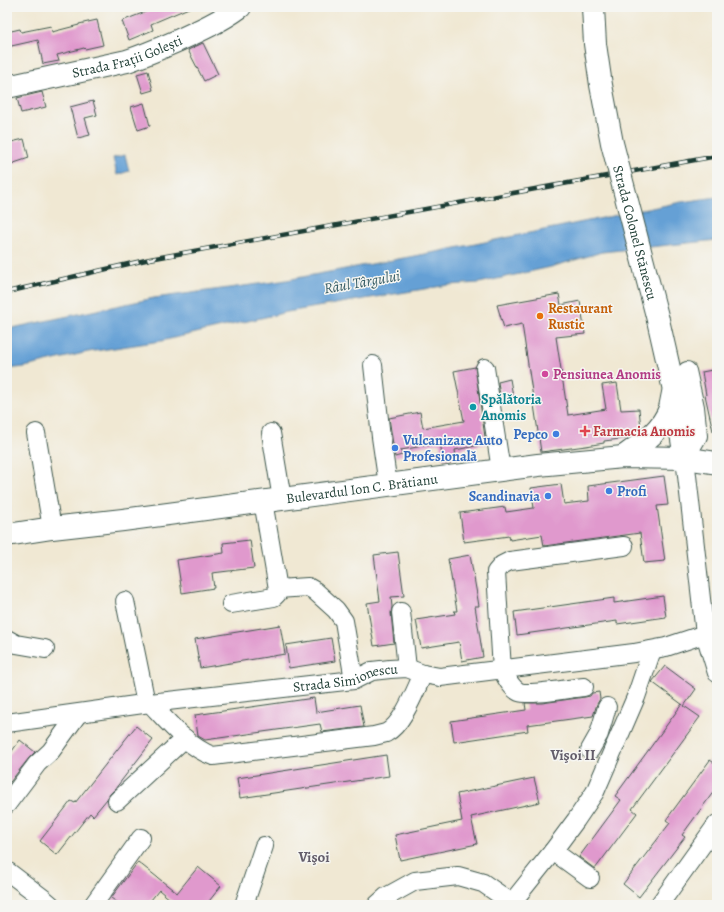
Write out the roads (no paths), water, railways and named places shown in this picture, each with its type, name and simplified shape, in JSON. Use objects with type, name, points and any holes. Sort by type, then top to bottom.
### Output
[{"type":"main road","name":"Strada Frații Golești","points":[[7,87],[145,55],[197,32],[231,14],[240,7]]},
{"type":"main road","name":"Strada Colonel Stănescu","points":[[593,7],[595,44],[612,143],[658,320],[674,390],[685,458]]},
{"type":"main road","points":[[623,457],[646,441],[661,425],[670,409],[674,390]]},
{"type":"main road","name":"Bulevardul Ion C. Brătianu","points":[[7,535],[538,465],[623,457],[685,458],[717,463]]},
{"type":"street","points":[[373,365],[388,485]]},
{"type":"street","points":[[485,368],[501,470]]},
{"type":"street","points":[[687,371],[695,407],[698,436],[685,458],[705,634],[717,674]]},
{"type":"street","points":[[230,604],[274,597],[278,590],[271,433]]},
{"type":"street","points":[[36,434],[52,528]]},
{"type":"street","points":[[584,686],[529,694],[518,691],[509,683],[502,670],[496,572],[502,565],[510,561],[624,546]]},
{"type":"street","points":[[278,590],[308,587],[315,591],[336,610],[344,621],[354,680]]},
{"type":"street","points":[[125,601],[148,703],[197,748],[213,756],[374,736],[385,733],[391,729],[401,718],[410,700],[415,671],[401,612]]},
{"type":"street","name":"Strada Simionescu","points":[[7,723],[148,703],[354,680],[372,671],[390,669],[415,671],[440,678],[634,653],[666,647],[705,634]]},
{"type":"street","points":[[7,640],[16,644],[45,649]]},
{"type":"street","points":[[377,905],[415,881],[458,876],[483,883],[511,904],[576,820],[594,792],[636,697],[652,650]]},
{"type":"street","points":[[590,750],[599,734],[607,707]]},
{"type":"street","points":[[7,804],[37,764],[51,751],[78,714]]},
{"type":"street","points":[[599,734],[617,742]]},
{"type":"street","points":[[117,800],[185,738]]},
{"type":"street","points":[[659,905],[717,824]]},
{"type":"street","points":[[93,905],[141,838]]},
{"type":"street","points":[[244,905],[264,846]]},
{"type":"street","points":[[553,851],[590,878]]},
{"type":"street","points":[[7,871],[44,898],[51,905]]},
{"type":"water","points":[[125,155],[129,171],[117,175],[113,158]]},
{"type":"water","name":"Râul Târgului","points":[[717,197],[717,240],[602,252],[551,267],[479,283],[448,285],[287,312],[161,341],[88,352],[25,367],[7,369],[7,329],[154,298],[281,281],[441,251],[681,202]]},
{"type":"railway","points":[[7,292],[150,259],[717,156]]},
{"type":"place","name":"Restaurant Rustic","points":[[540,316]]},
{"type":"place","name":"Pensiunea Anomis","points":[[545,374]]},
{"type":"place","name":"Spălătoria Anomis","points":[[473,407]]},
{"type":"place","name":"Farmacia Anomis","points":[[585,431]]},
{"type":"place","name":"Pepco","points":[[556,434]]},
{"type":"place","name":"Vulcanizare Auto Profesională","points":[[395,448]]},
{"type":"place","name":"Profi","points":[[609,491]]},
{"type":"place","name":"Scandinavia","points":[[548,496]]},
{"type":"district","name":"Vişoi II","points":[[573,755]]},
{"type":"district","name":"Vişoi","points":[[314,857]]}]
